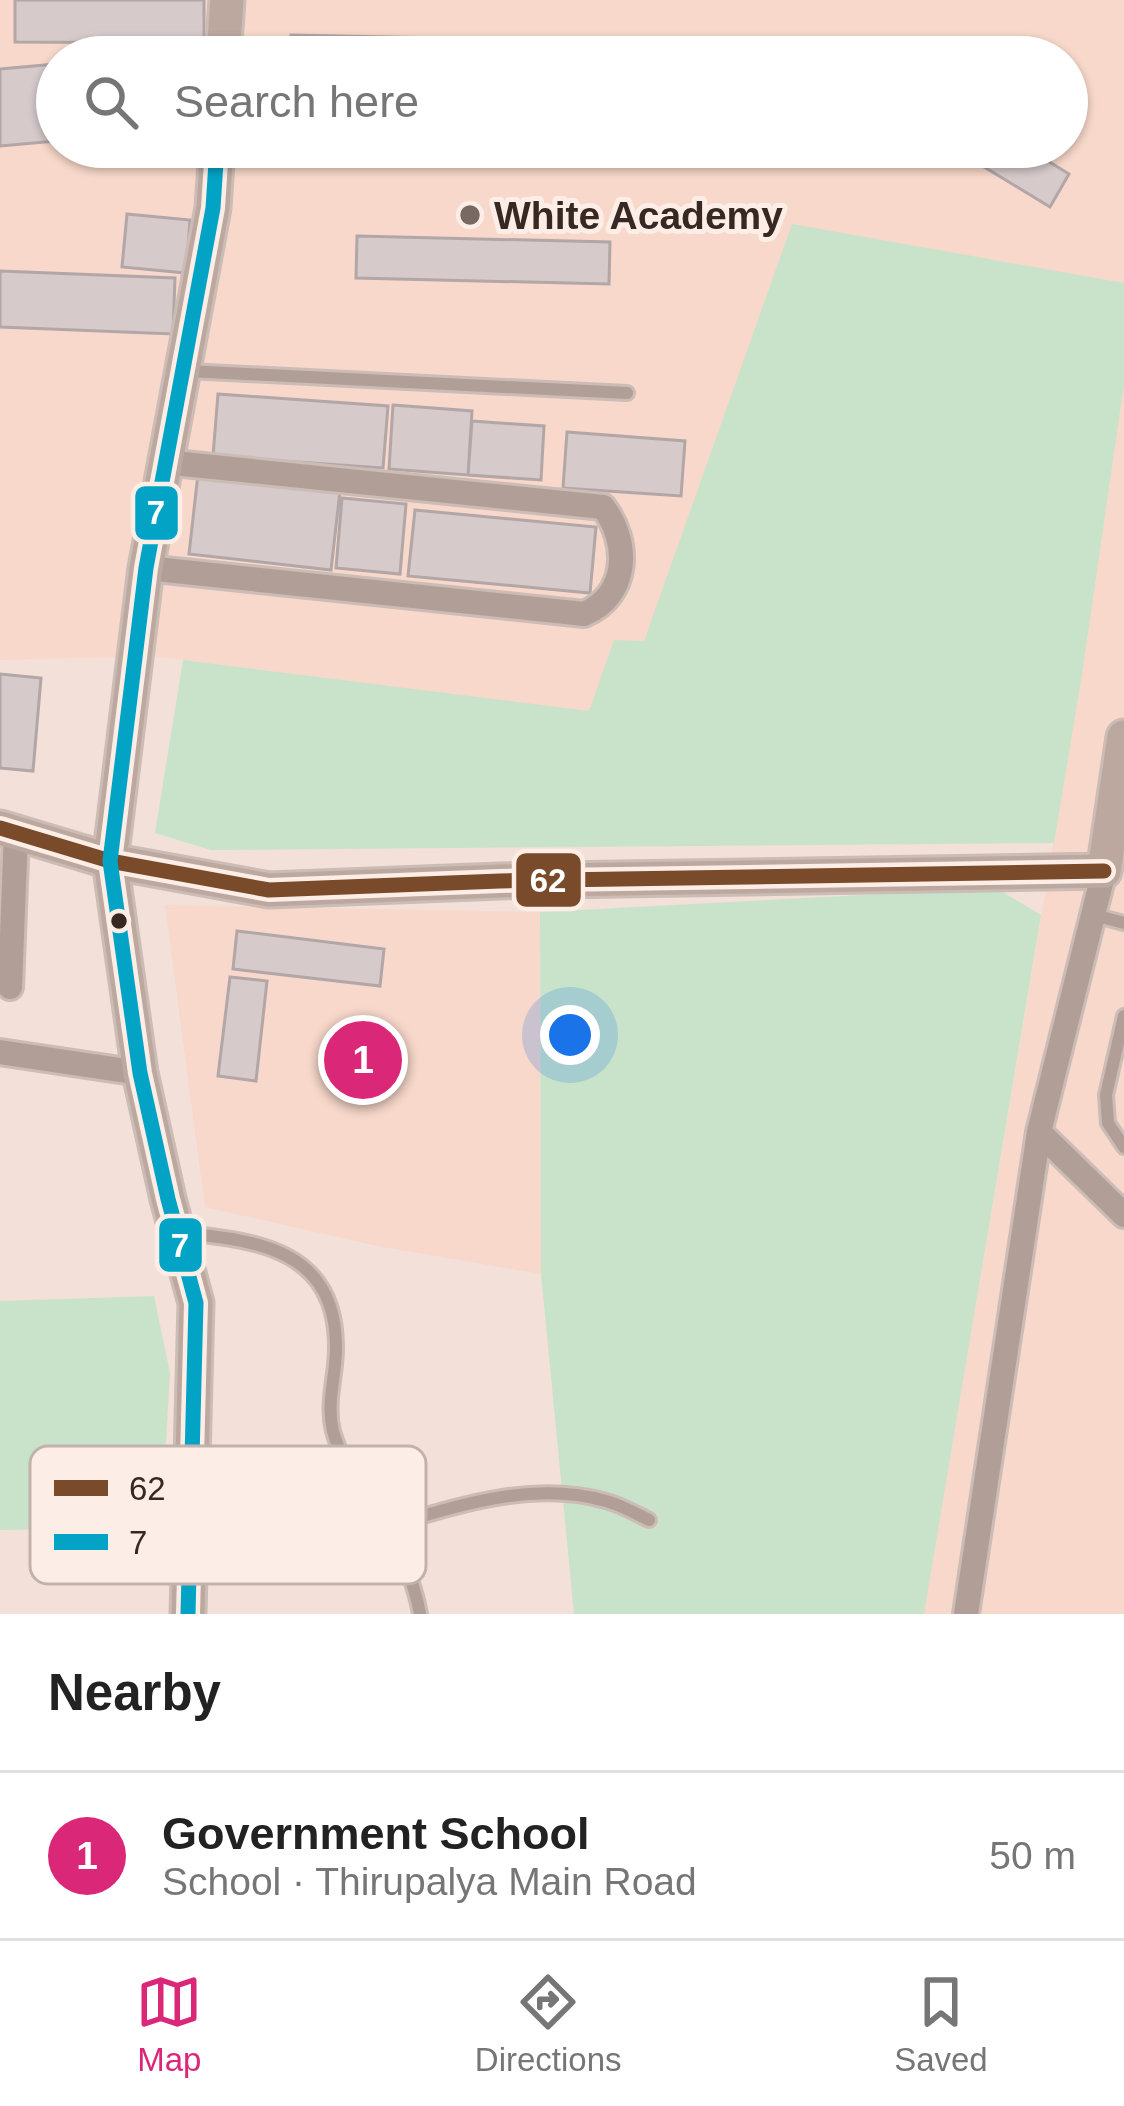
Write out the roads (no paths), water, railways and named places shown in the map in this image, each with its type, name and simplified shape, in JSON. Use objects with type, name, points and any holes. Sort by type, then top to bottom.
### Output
[{"type":"street","points":[[224,36],[227,0]]},
{"type":"street","points":[[192,1446],[196,1303],[140,1073],[110,861],[146,568],[213,208],[216,168]]},
{"type":"street","points":[[146,568],[584,614],[601,607],[616,589],[621,544],[614,521],[603,507],[164,462]]},
{"type":"street","points":[[966,1614],[1040,1132],[1103,872],[1124,737]]},
{"type":"street","points":[[10,987],[8,831],[110,861],[269,890],[500,881],[1103,872]]},
{"type":"street","points":[[0,1052],[140,1073]]},
{"type":"street","points":[[1040,1132],[1124,1215]]},
{"type":"street","points":[[188,1614],[189,1584]]},
{"type":"lane","points":[[181,370],[627,393]]},
{"type":"lane","points":[[1093,915],[1124,922]]},
{"type":"lane","points":[[1124,1016],[1106,1095],[1108,1123],[1124,1147]]},
{"type":"lane","points":[[177,1233],[256,1243],[309,1270],[326,1291],[336,1322],[330,1390],[333,1430],[340,1446]]},
{"type":"lane","points":[[426,1515],[475,1501],[573,1494],[609,1502],[649,1520]]},
{"type":"lane","points":[[411,1584],[421,1614]]},
{"type":"place","name":"White Academy","points":[[470,215]]},
{"type":"place","name":"Government School","points":[[363,1060]]}]
